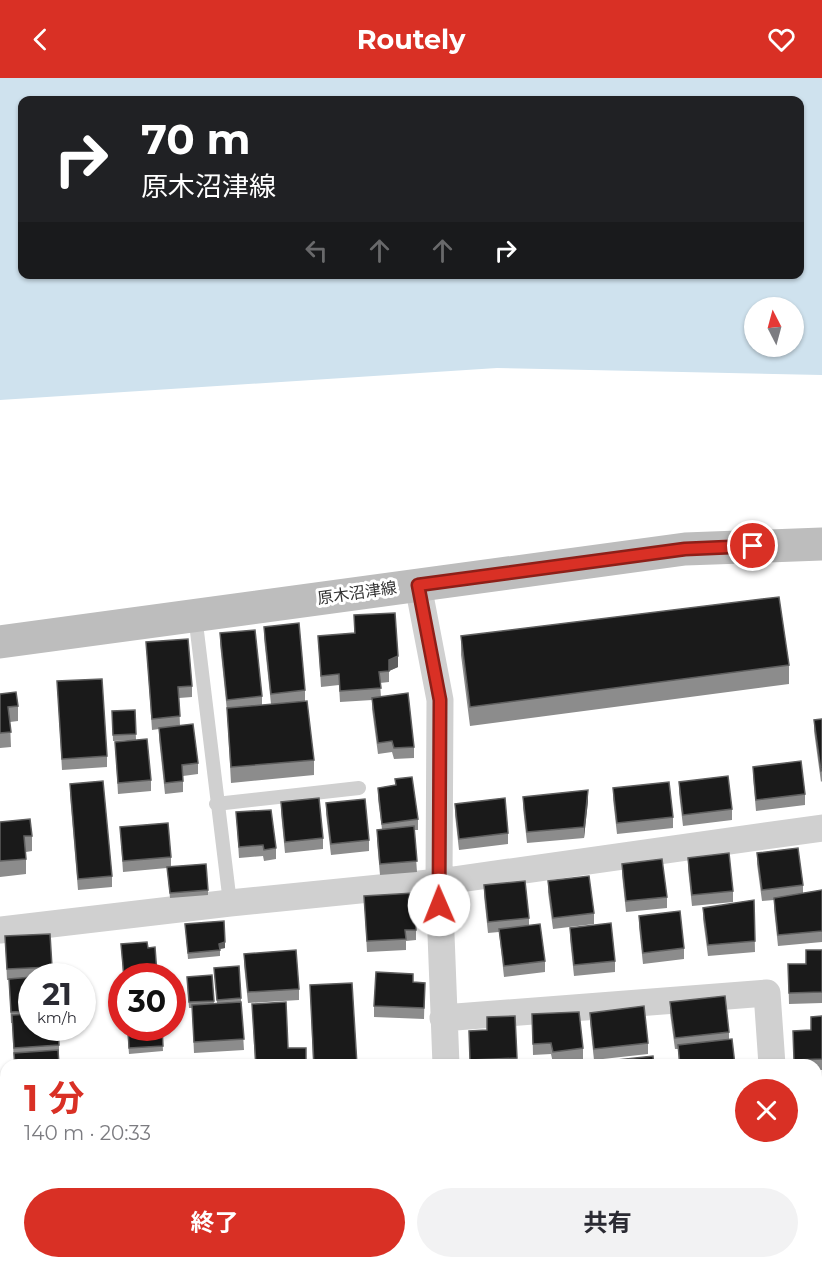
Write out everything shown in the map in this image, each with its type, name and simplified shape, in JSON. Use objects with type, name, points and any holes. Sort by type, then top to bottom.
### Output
[{"type":"main road","name":"原木沼津線","points":[[0,642],[685,549],[822,544]]},
{"type":"street","points":[[418,585],[440,700],[439,882],[446,1059]]},
{"type":"street","points":[[0,930],[230,903],[439,882],[822,828]]},
{"type":"street","points":[[443,1018],[767,993],[772,1059]]},
{"type":"lane","points":[[195,615],[216,804],[230,903]]},
{"type":"lane","points":[[216,804],[359,788]]},
{"type":"water","points":[[0,78],[822,78],[822,375],[497,368],[0,400]]},
{"type":"building","points":[[779,597],[789,665],[470,707],[461,636]]},
{"type":"building","points":[[395,613],[398,656],[389,660],[389,671],[379,672],[381,688],[340,691],[339,674],[321,676],[318,636],[355,633],[354,615]]},
{"type":"building","points":[[299,623],[305,690],[271,694],[264,627]]},
{"type":"building","points":[[255,630],[262,696],[227,700],[220,633]]},
{"type":"building","points":[[188,639],[192,686],[178,687],[180,716],[152,719],[146,642]]},
{"type":"building","points":[[102,679],[107,756],[62,759],[57,681]]},
{"type":"building","points":[[16,692],[18,706],[8,707],[11,732],[0,733],[0,694]]},
{"type":"building","points":[[408,693],[414,747],[394,748],[392,741],[378,743],[372,698]]},
{"type":"building","points":[[307,701],[314,760],[231,767],[227,708]]},
{"type":"building","points":[[135,710],[136,734],[113,735],[112,711]]},
{"type":"building","points":[[822,719],[822,770],[821,771],[814,720]]},
{"type":"building","points":[[193,724],[198,763],[182,765],[183,781],[165,783],[159,728]]},
{"type":"building","points":[[147,739],[151,780],[118,783],[115,742]]},
{"type":"building","points":[[801,761],[805,794],[756,800],[753,767]]},
{"type":"building","points":[[728,776],[732,809],[683,815],[679,782]]},
{"type":"building","points":[[412,777],[418,819],[382,824],[378,788],[396,785],[395,779]]},
{"type":"building","points":[[103,781],[112,876],[78,879],[70,784]]},
{"type":"building","points":[[669,782],[673,817],[617,823],[613,788]]},
{"type":"building","points":[[588,790],[584,827],[527,832],[523,797]]},
{"type":"building","points":[[319,798],[323,838],[285,842],[281,802]]},
{"type":"building","points":[[505,798],[508,833],[459,839],[455,804]]},
{"type":"building","points":[[365,799],[369,840],[331,844],[326,803]]},
{"type":"building","points":[[271,810],[276,848],[264,850],[263,845],[239,847],[236,812]]},
{"type":"building","points":[[30,819],[32,836],[24,836],[26,859],[0,861],[0,822]]},
{"type":"building","points":[[168,823],[171,857],[123,861],[120,827]]},
{"type":"building","points":[[414,826],[417,861],[380,864],[377,830]]},
{"type":"building","points":[[798,848],[803,885],[762,890],[757,853]]},
{"type":"building","points":[[729,853],[733,891],[692,895],[688,858]]},
{"type":"building","points":[[662,859],[667,897],[626,901],[622,864]]},
{"type":"building","points":[[206,864],[208,890],[170,893],[167,867]]},
{"type":"building","points":[[589,876],[594,913],[553,918],[548,881]]},
{"type":"building","points":[[525,881],[529,918],[488,922],[484,885]]},
{"type":"building","points":[[822,890],[822,931],[778,935],[774,898]]},
{"type":"building","points":[[414,893],[416,930],[405,930],[406,939],[367,941],[364,896]]},
{"type":"building","points":[[754,900],[755,941],[708,945],[703,908]]},
{"type":"building","points":[[680,911],[684,948],[643,953],[639,916]]},
{"type":"building","points":[[224,921],[225,942],[219,944],[220,950],[188,953],[185,924]]},
{"type":"building","points":[[611,923],[615,961],[574,965],[570,928]]},
{"type":"building","points":[[540,924],[545,961],[504,966],[499,929]]},
{"type":"building","points":[[50,934],[52,963],[18,963],[18,969],[7,969],[5,936]]},
{"type":"building","points":[[147,942],[148,948],[155,947],[156,963],[123,963],[121,944]]},
{"type":"building","points":[[296,950],[299,989],[248,992],[244,954]]},
{"type":"building","points":[[806,950],[822,950],[822,992],[789,993],[788,964],[806,964]]},
{"type":"building","points":[[239,966],[241,998],[217,1000],[214,968]]},
{"type":"building","points":[[376,972],[413,974],[413,982],[425,983],[424,1008],[374,1006]]},
{"type":"building","points":[[212,975],[214,1001],[189,1002],[187,977]]},
{"type":"building","points":[[18,978],[18,1012],[11,1012],[9,979]]},
{"type":"building","points":[[352,983],[357,1059],[314,1059],[310,985]]},
{"type":"building","points":[[725,996],[729,1032],[675,1038],[670,1002]]},
{"type":"building","points":[[241,1002],[244,1039],[194,1042],[192,1005]]},
{"type":"building","points":[[286,1002],[288,1048],[306,1048],[306,1059],[256,1059],[252,1004]]},
{"type":"building","points":[[644,1006],[648,1043],[594,1049],[590,1013]]},
{"type":"building","points":[[579,1012],[583,1048],[553,1052],[551,1043],[533,1044],[532,1014]]},
{"type":"building","points":[[12,1015],[18,1015],[18,1041],[59,1041],[59,1045],[14,1048]]},
{"type":"building","points":[[515,1016],[517,1058],[470,1059],[469,1031],[487,1030],[487,1017]]},
{"type":"building","points":[[822,1016],[822,1059],[794,1059],[793,1031],[811,1030],[811,1017]]},
{"type":"building","points":[[732,1039],[734,1059],[679,1059],[678,1045]]},
{"type":"building","points":[[129,1041],[163,1041],[163,1046],[129,1048]]},
{"type":"building","points":[[58,1050],[59,1059],[14,1059],[14,1053]]},
{"type":"building","points":[[653,1056],[653,1059],[626,1059]]},
{"type":"route","points":[[439,905],[440,700],[418,585],[685,549],[753,546]]}]
